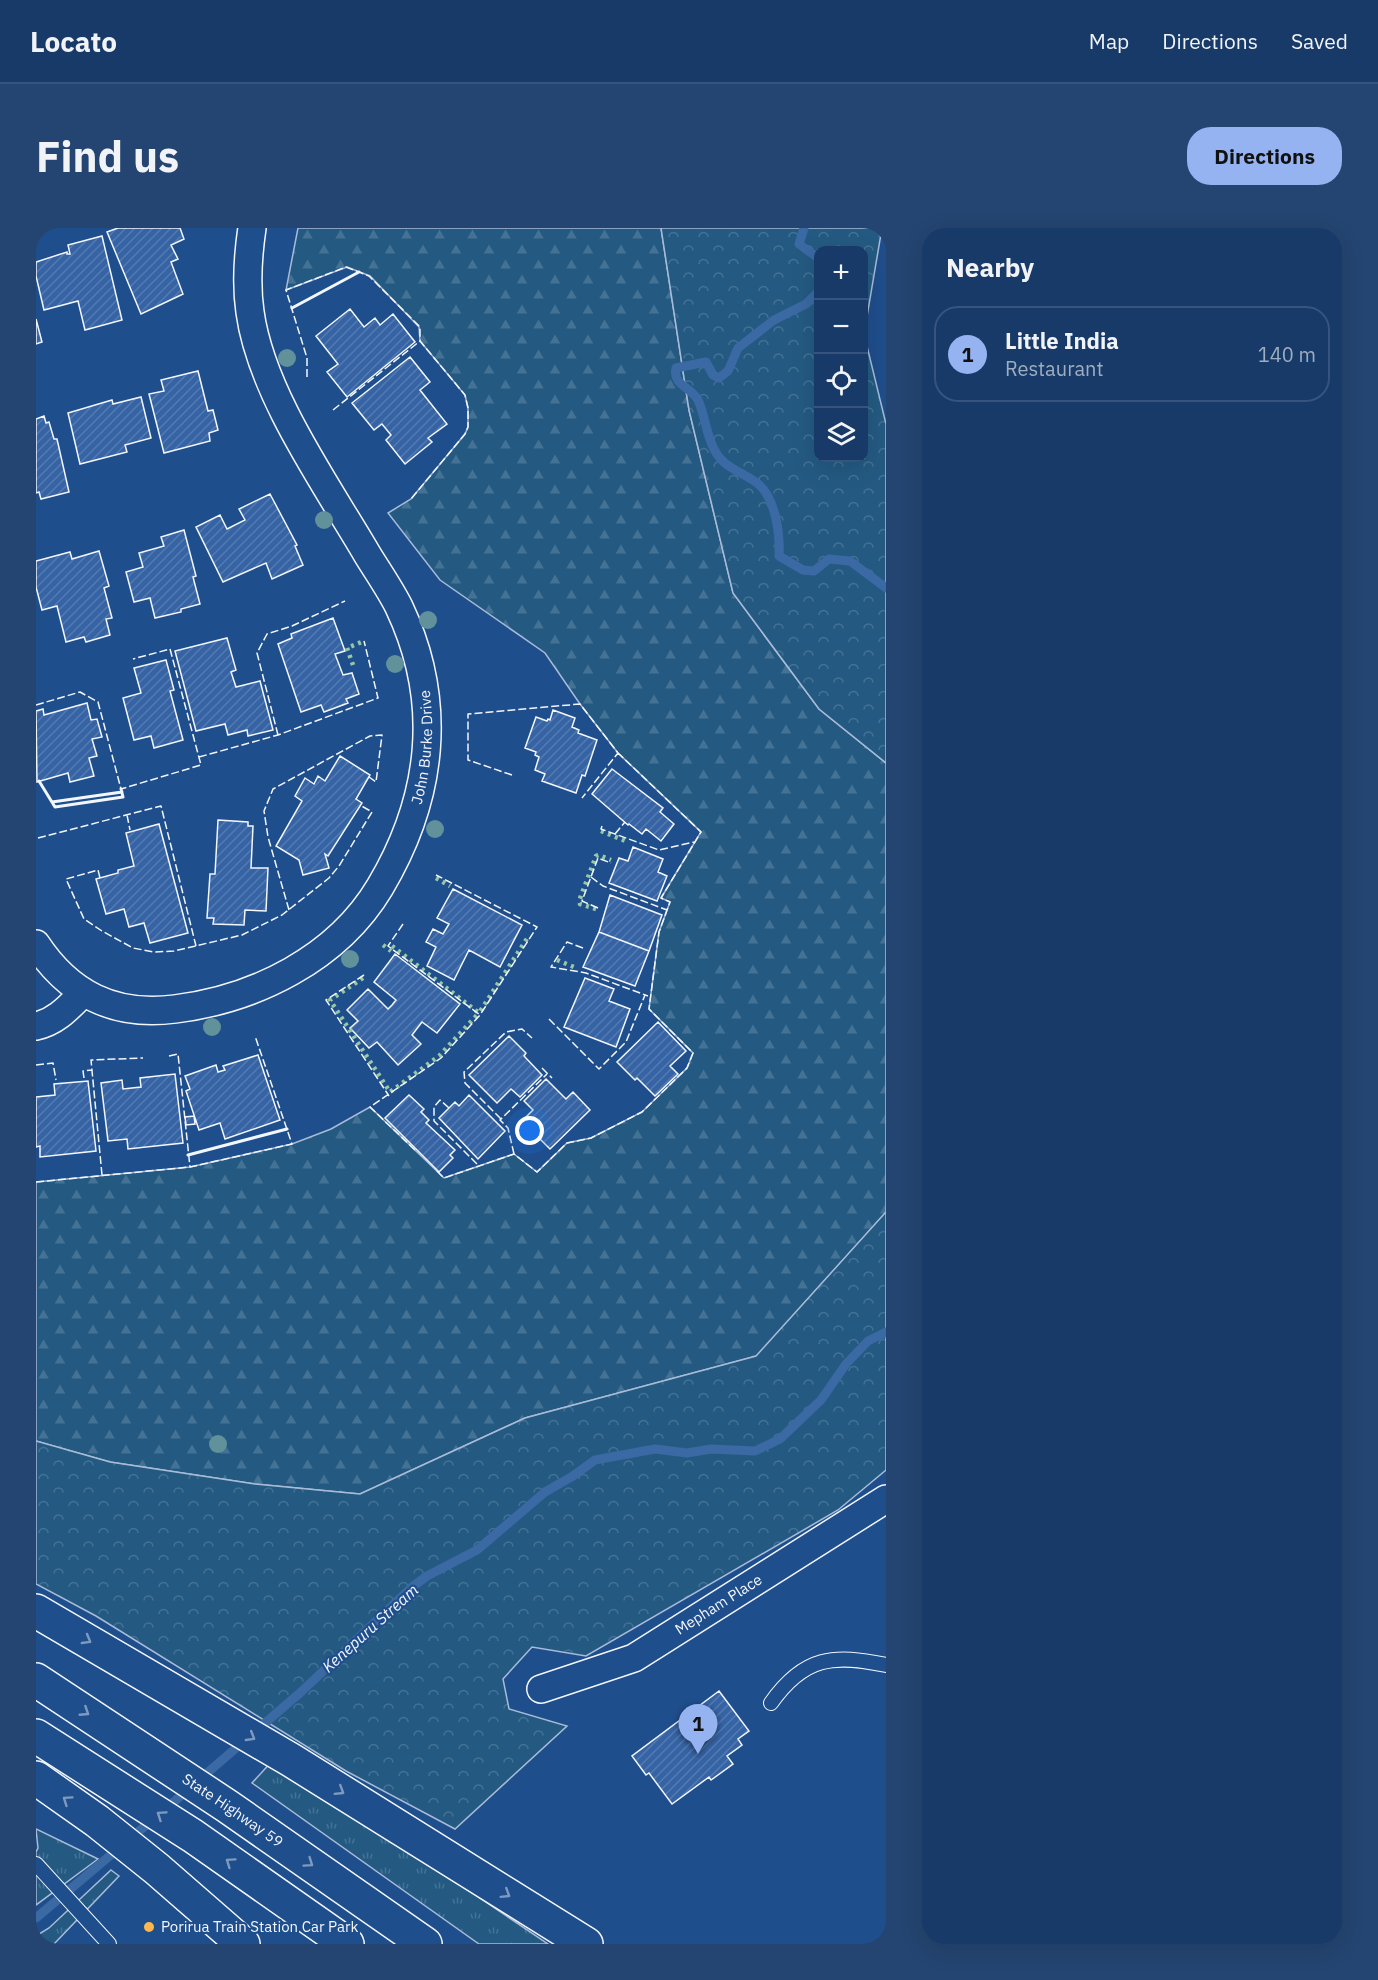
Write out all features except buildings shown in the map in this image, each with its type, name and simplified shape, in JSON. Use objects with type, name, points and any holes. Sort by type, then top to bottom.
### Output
[{"type":"main road","points":[[36,1611],[291,1760],[586,1944]]},
{"type":"main road","name":"State Highway 59","points":[[36,1680],[164,1763],[424,1944]]},
{"type":"main road","points":[[36,1736],[193,1836],[347,1944]]},
{"type":"main road","points":[[36,1778],[97,1821],[157,1869],[232,1939]]},
{"type":"street","name":"John Burke Drive","points":[[36,944],[62,976],[82,993],[123,1009],[178,1009],[248,993],[300,966],[334,940],[356,919],[374,896],[403,846],[415,814],[425,765],[427,727],[422,681],[415,651],[398,606],[304,447],[263,363],[250,313],[248,288],[252,228]]},
{"type":"street","points":[[36,1026],[47,1024],[57,1018],[82,993]]},
{"type":"street","name":"Mepham Place","points":[[541,1689],[634,1658],[886,1499]]},
{"type":"lane","points":[[771,1703],[784,1684],[801,1671],[829,1660],[856,1659],[886,1665]]},
{"type":"lane","points":[[36,1864],[109,1944]]},
{"type":"green space","points":[[298,228],[661,228],[689,410],[733,593],[819,709],[886,763],[886,1212],[757,1356],[525,1418],[360,1494],[255,1484],[110,1462],[36,1441],[36,1182],[190,1167],[292,1144],[331,1129],[370,1107],[444,1178],[514,1154],[537,1172],[567,1143],[591,1138],[642,1112],[687,1068],[693,1053],[649,1009],[659,932],[670,902],[661,898],[701,832],[618,753],[580,704],[545,653],[440,580],[388,513],[411,499],[465,434],[468,427],[468,408],[465,395],[420,341],[419,327],[370,276],[347,267],[286,290]]},
{"type":"green space","points":[[661,228],[882,228],[868,310],[868,246],[814,246],[814,462],[868,462],[868,350],[886,424],[886,763],[819,709],[733,593],[689,410]]},
{"type":"green space","points":[[886,1212],[886,1470],[838,1510],[586,1656],[532,1647],[503,1679],[509,1709],[567,1726],[455,1829],[346,1771],[96,1616],[36,1584],[36,1441],[110,1462],[255,1484],[360,1494],[525,1418],[756,1356]]},
{"type":"green space","points":[[274,1759],[548,1944],[479,1944],[252,1783]]},
{"type":"green space","points":[[36,1829],[98,1859],[36,1905],[36,1852],[38,1848]]},
{"type":"green space","points":[[111,1870],[119,1876],[54,1944],[36,1944],[36,1936],[49,1928]]},
{"type":"waterway","name":"Kenepuru Stream","points":[[804,228],[799,244],[814,255]]},
{"type":"waterway","name":"Kenepuru Stream","points":[[814,296],[806,304],[774,320],[738,348],[728,371],[719,378],[713,375],[706,362],[676,368],[676,374],[679,382],[698,400],[709,437],[722,461],[757,483],[769,498],[776,517],[779,556],[803,570],[814,571],[829,559],[850,561],[886,588]]},
{"type":"waterway","name":"Kenepuru Stream","points":[[199,1780],[301,1692],[412,1587],[427,1576],[477,1550],[545,1492],[595,1460],[655,1449],[687,1453],[711,1449],[755,1451],[780,1439],[821,1400],[846,1364],[868,1341],[886,1332]]},
{"type":"waterway","name":"Kenepuru Stream","points":[[36,1918],[189,1789]]},
{"type":"hedge","points":[[353,665],[347,648],[364,641]]},
{"type":"hedge","points":[[601,831],[628,842]]},
{"type":"hedge","points":[[596,909],[580,904],[579,901],[596,856],[611,860]]},
{"type":"hedge","points":[[436,878],[450,886]]},
{"type":"hedge","points":[[392,946],[479,1013],[528,937]]},
{"type":"hedge","points":[[383,945],[391,951]]},
{"type":"hedge","points":[[557,960],[574,967]]},
{"type":"hedge","points":[[363,978],[330,1000],[390,1092],[439,1056],[477,1015]]},
{"type":"fence","points":[[307,377],[307,358],[286,290],[346,267],[369,276],[420,327],[420,341],[465,395],[468,408],[468,427],[465,434],[411,499]]},
{"type":"fence","points":[[333,410],[420,341]]},
{"type":"fence","points":[[278,735],[257,653],[267,634],[292,626],[345,601]]},
{"type":"fence","points":[[199,757],[278,735],[378,698],[364,641]]},
{"type":"fence","points":[[36,705],[80,692],[98,702],[121,789],[201,765],[170,649],[133,659]]},
{"type":"fence","points":[[512,775],[468,760],[468,714],[580,704],[618,753],[582,798]]},
{"type":"fence","points":[[289,910],[268,837],[264,811],[273,789],[370,736],[382,735],[376,782],[369,777]]},
{"type":"fence","points":[[437,1171],[444,1178],[514,1154],[537,1172],[567,1143],[591,1138],[642,1112],[687,1068],[693,1053],[649,1009],[659,932],[670,902],[661,898],[701,832],[618,753]]},
{"type":"fence","points":[[100,878],[98,870],[66,879],[84,919],[133,948],[154,952],[174,951],[242,935],[282,915],[329,878],[339,866],[372,812],[360,805]]},
{"type":"fence","points":[[38,838],[161,806],[196,946]]},
{"type":"fence","points":[[127,815],[130,830]]},
{"type":"fence","points":[[615,834],[625,822]]},
{"type":"fence","points":[[602,826],[601,829],[659,850],[694,842]]},
{"type":"fence","points":[[598,908],[582,901],[598,858],[611,863]]},
{"type":"fence","points":[[415,1150],[370,1107],[441,1058],[480,1015],[537,927],[436,875]]},
{"type":"fence","points":[[591,877],[603,886],[667,910]]},
{"type":"fence","points":[[403,924],[388,946],[480,1015]]},
{"type":"fence","points":[[583,948],[567,942],[551,967],[586,973],[648,996]]},
{"type":"fence","points":[[364,975],[326,1000],[389,1096]]},
{"type":"fence","points":[[549,1019],[599,1069],[626,1042],[645,995]]},
{"type":"fence","points":[[501,1119],[465,1083],[464,1072],[506,1032],[522,1029],[532,1038]]},
{"type":"fence","points":[[36,1182],[190,1167],[292,1144],[255,1036]]},
{"type":"fence","points":[[169,1056],[178,1054],[190,1167]]},
{"type":"fence","points":[[102,1175],[91,1060],[143,1058]]},
{"type":"fence","points":[[36,1065],[53,1063],[56,1080]]},
{"type":"fence","points":[[542,1068],[552,1078]]},
{"type":"fence","points":[[84,1078],[83,1071],[92,1070]]},
{"type":"fence","points":[[514,1154],[508,1128],[500,1120],[547,1074]]},
{"type":"fence","points":[[449,1108],[440,1100],[434,1107],[434,1121],[479,1166]]},
{"type":"wall","points":[[292,308],[359,272]]},
{"type":"wall","points":[[39,781],[55,807],[123,797],[121,789]]},
{"type":"wall","points":[[52,802],[122,792]]},
{"type":"wall","points":[[188,1155],[287,1129]]},
{"type":"place","name":"Little India","points":[[698,1754]]},
{"type":"place","name":"Porirua Train Station Car Park","points":[[149,1927]]}]
